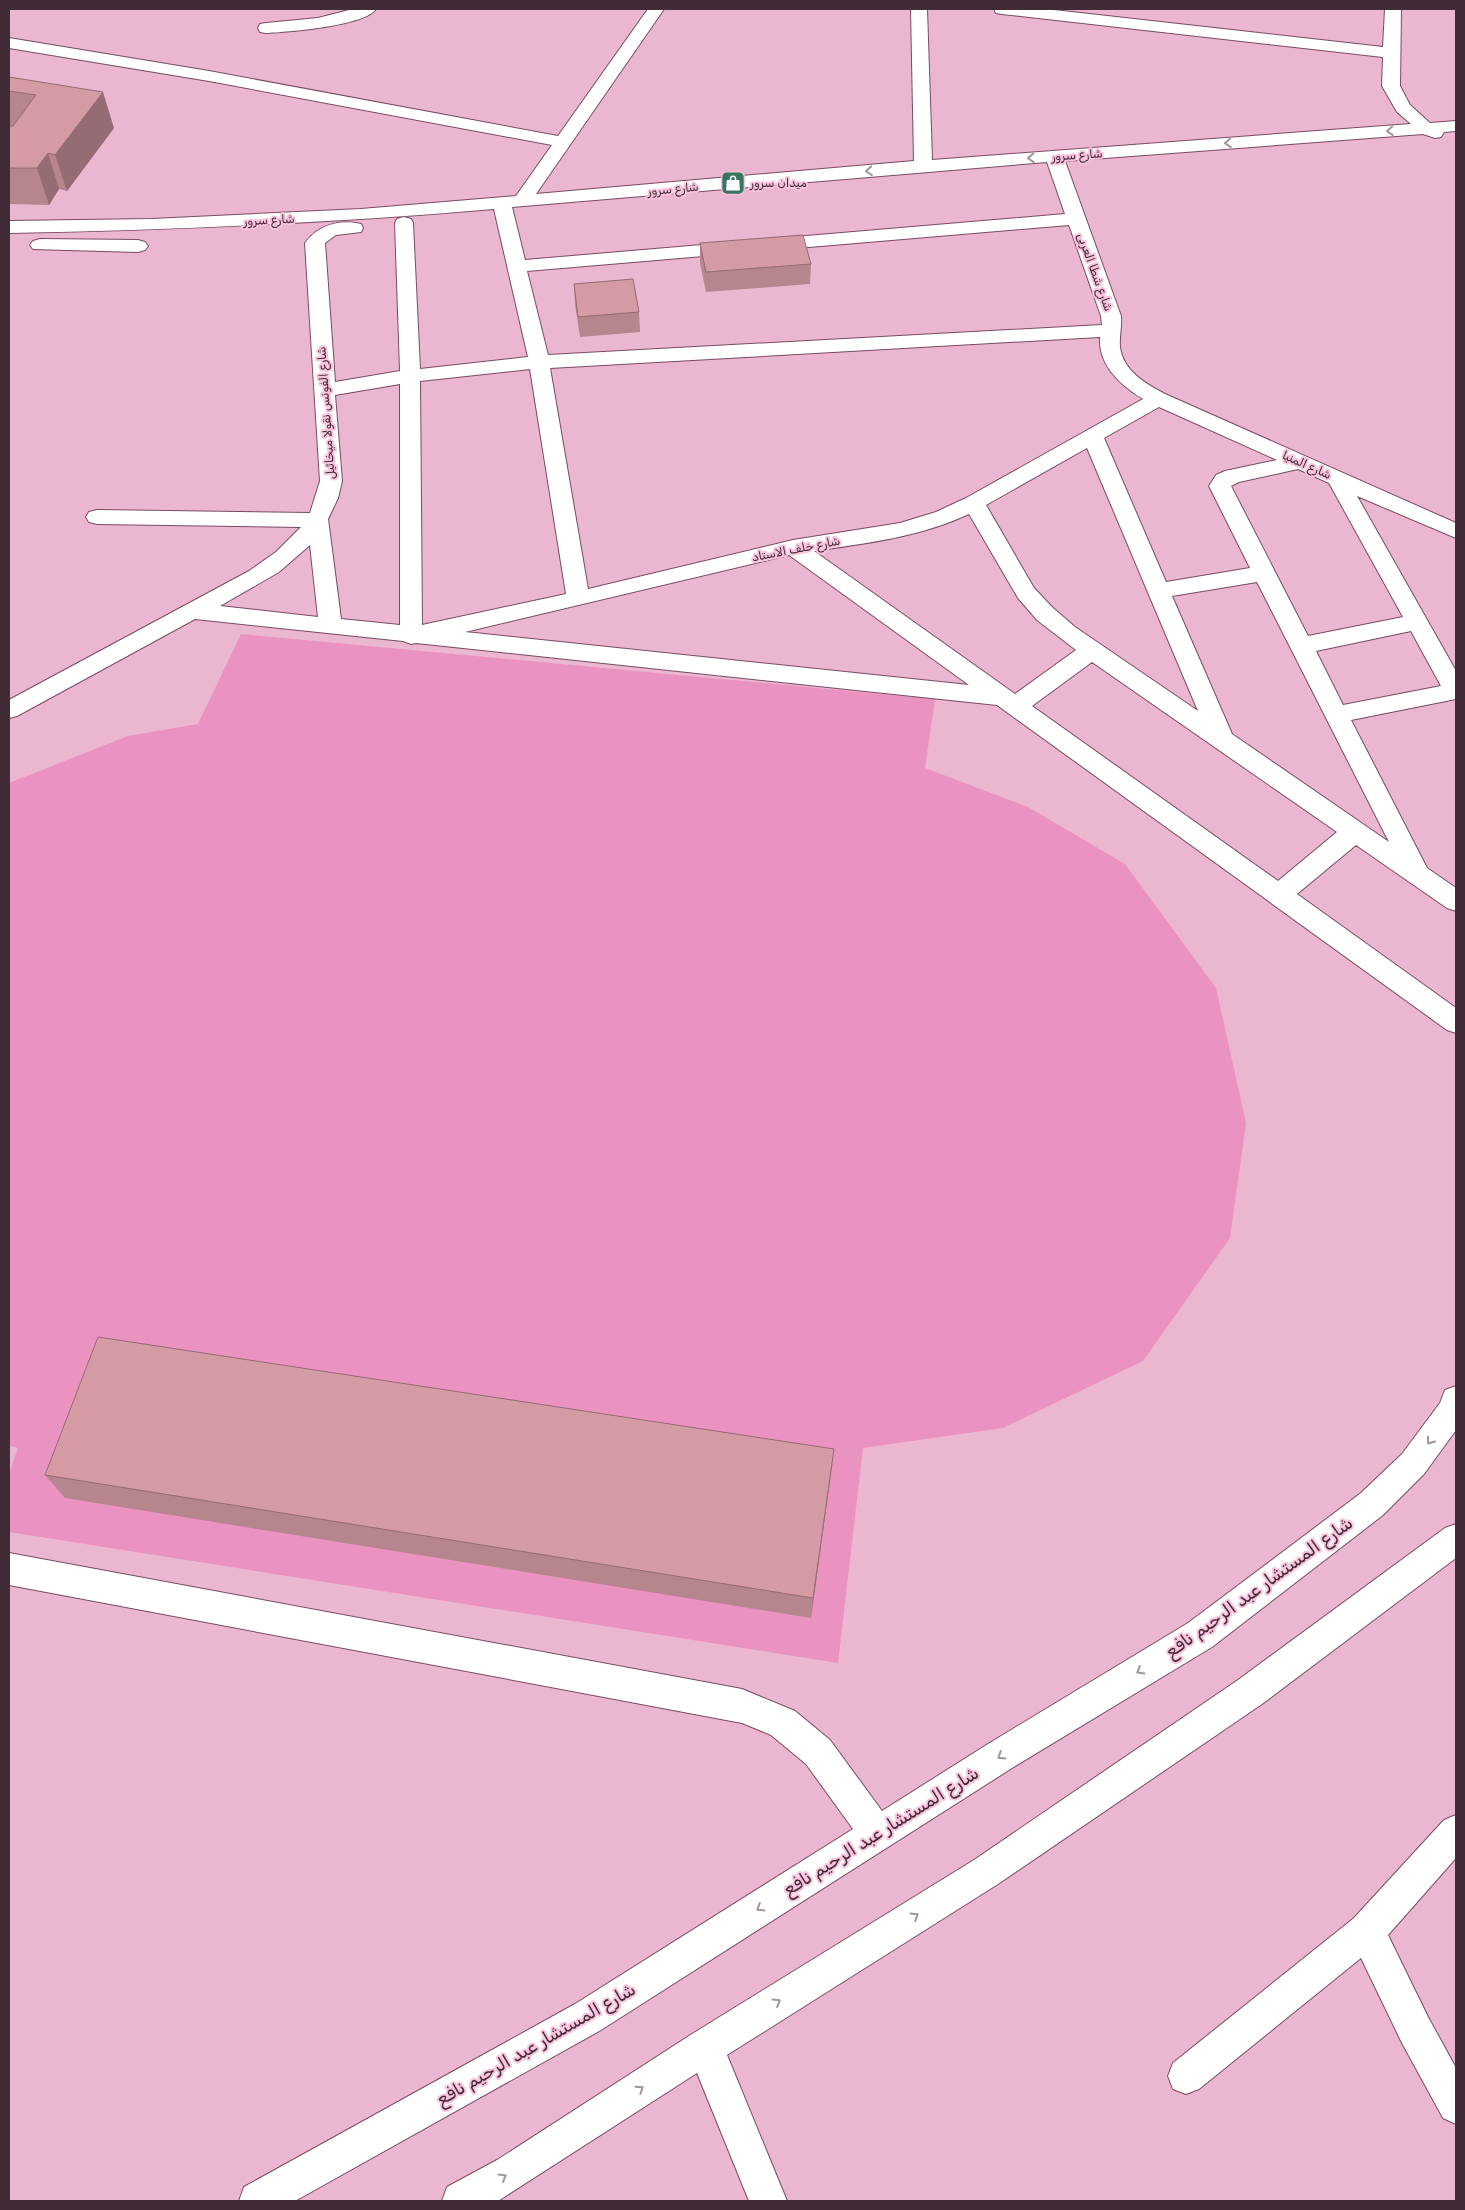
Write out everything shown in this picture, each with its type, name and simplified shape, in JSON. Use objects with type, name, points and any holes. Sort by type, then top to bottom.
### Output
[{"type":"street","points":[[266,28],[311,26],[341,19],[368,9]]},
{"type":"street","points":[[578,599],[539,362],[516,266],[511,203],[564,142],[656,9]]},
{"type":"street","points":[[919,9],[923,166]]},
{"type":"street","points":[[1002,9],[1392,53]]},
{"type":"street","points":[[1393,9],[1391,86],[1403,108],[1426,128]]},
{"type":"street","points":[[9,44],[209,76],[564,142]]},
{"type":"street","name":"شارع سرور","points":[[9,227],[362,221],[511,203],[923,166],[1426,128],[1456,135]]},
{"type":"street","name":"شارع شطا العربى","points":[[1054,157],[1111,316],[1113,330],[1110,344],[1113,360],[1123,375],[1138,388],[1158,399]]},
{"type":"street","name":"شارع الفونس نقولا ميخائيل","points":[[9,710],[192,611],[278,562],[296,548],[318,520],[328,498],[331,481],[315,243],[318,238],[331,230],[362,221],[404,223],[425,220],[462,208]]},
{"type":"street","points":[[516,266],[1076,219]]},
{"type":"street","points":[[404,223],[410,376],[411,636]]},
{"type":"street","points":[[19,245],[138,246]]},
{"type":"street","points":[[325,390],[410,376],[539,362],[1113,330]]},
{"type":"street","name":"شارع خلف الاستاد","points":[[411,636],[578,599],[793,547],[901,530],[944,517],[974,503],[1158,399]]},
{"type":"street","name":"شارع المنيا","points":[[1158,399],[1456,531]]},
{"type":"street","points":[[1093,436],[1222,740]]},
{"type":"street","points":[[1300,462],[1233,476],[1224,480],[1220,486],[1418,874]]},
{"type":"street","points":[[1336,478],[1456,691],[1336,715]]},
{"type":"street","points":[[974,503],[1026,593],[1066,633],[1456,901]]},
{"type":"street","points":[[97,516],[318,520],[331,627]]},
{"type":"street","points":[[793,547],[1456,1022]]},
{"type":"street","points":[[1159,591],[1263,573]]},
{"type":"street","points":[[192,611],[1009,701],[1092,650]]},
{"type":"street","points":[[1301,646],[1417,622]]},
{"type":"street","points":[[1279,895],[1355,831]]},
{"type":"street","name":"شارع المستشار عبد الرحيم نافع","points":[[258,2201],[588,2017],[877,1834],[1200,1635],[1372,1504],[1413,1464],[1450,1412],[1456,1400]]},
{"type":"street","points":[[461,2201],[510,2173],[705,2047],[986,1872],[1250,1692],[1456,1539]]},
{"type":"street","points":[[9,1569],[742,1706],[783,1723],[818,1752],[877,1834]]},
{"type":"street","points":[[1186,2076],[1367,1931],[1456,1832]]},
{"type":"street","points":[[1367,1931],[1415,2030],[1456,2105]]},
{"type":"street","points":[[705,2047],[768,2201]]},
{"type":"shaded area","points":[[241,634],[935,699],[925,768],[1028,807],[1125,864],[1216,988],[1246,1123],[1230,1238],[1143,1361],[1003,1428],[863,1448],[838,1663],[9,1532],[9,1474],[18,1448],[9,1446],[9,783],[128,736],[198,724]]},
{"type":"building","points":[[9,77],[103,92],[55,155],[48,153],[37,168],[9,168],[9,126],[13,126],[36,95],[9,91]]},
{"type":"building","points":[[803,235],[811,264],[706,272],[700,243]]},
{"type":"building","points":[[633,279],[639,312],[578,317],[574,284]]},
{"type":"building","points":[[98,1337],[834,1449],[813,1598],[45,1475]]},
{"type":"place","name":"ميدان سرور","points":[[733,183]]}]
